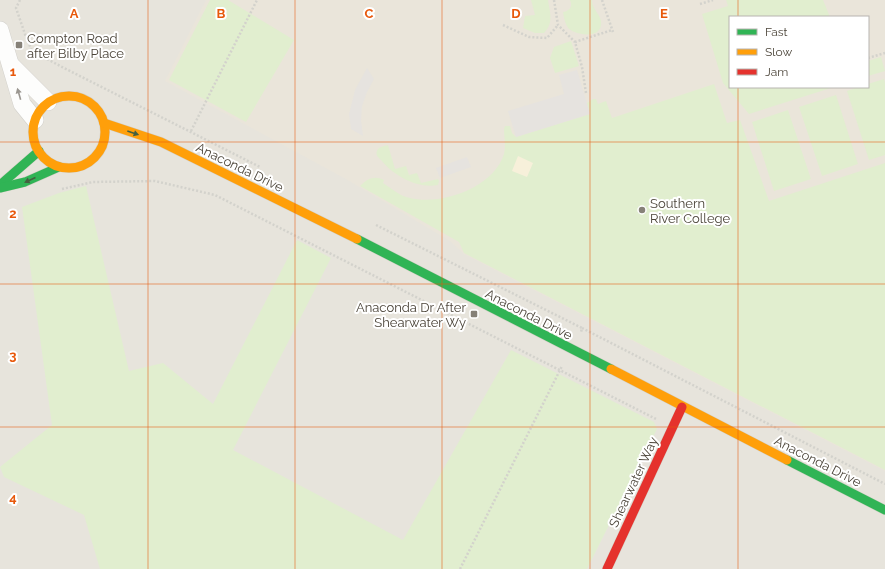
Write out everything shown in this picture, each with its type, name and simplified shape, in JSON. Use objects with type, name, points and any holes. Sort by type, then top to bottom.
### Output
[{"type":"main road","points":[[64,96],[82,98],[92,103],[100,112],[104,123],[107,144],[91,161],[81,166],[70,168],[59,167],[47,160],[38,151],[34,141],[33,130],[35,120],[40,110],[48,102],[64,96]]},
{"type":"main road","name":"Anaconda Drive","points":[[104,123],[160,142],[331,226],[885,510]]},
{"type":"main road","name":"Anaconda Drive","points":[[139,143],[160,142]]},
{"type":"main road","points":[[0,187],[38,151]]},
{"type":"main road","points":[[0,187],[25,182],[59,167]]},
{"type":"main road","name":"Shearwater Way","points":[[607,569],[682,407]]},
{"type":"street","points":[[0,30],[22,104],[35,120]]},
{"type":"street","points":[[11,64],[48,102]]},
{"type":"path","points":[[20,0],[16,8],[32,51],[260,167]]},
{"type":"path","points":[[190,131],[257,0]]},
{"type":"path","points":[[554,0],[558,25],[575,42],[582,67],[586,93]]},
{"type":"path","points":[[575,42],[613,31],[602,0]]},
{"type":"path","points":[[700,4],[713,0]]},
{"type":"path","points":[[503,25],[529,37],[547,38],[558,25]]},
{"type":"path","points":[[869,58],[885,53]]},
{"type":"path","points":[[55,190],[93,182],[155,181],[215,195],[673,428]]},
{"type":"path","points":[[376,225],[582,328],[885,484]]},
{"type":"path","points":[[460,569],[582,328]]},
{"type":"shaded area","points":[[0,0],[885,0],[885,569],[0,569]]},
{"type":"shaded area","name":"Southern River College","points":[[206,0],[885,0],[885,471],[464,254],[450,241],[346,179],[165,81]]},
{"type":"shaded area","points":[[367,68],[374,79],[362,106],[361,120],[363,136],[351,129],[349,114],[355,90]]},
{"type":"shaded area","points":[[577,70],[590,114],[516,137],[508,111],[564,94],[559,75]]},
{"type":"shaded area","points":[[467,157],[471,167],[440,178],[436,168]]},
{"type":"green space","points":[[210,0],[228,0],[294,40],[246,122],[169,80]]},
{"type":"green space","points":[[531,0],[548,0],[550,22],[544,33],[535,33],[523,28],[525,16],[535,15]]},
{"type":"green space","points":[[570,0],[592,0],[592,4],[601,22],[599,29],[596,32],[592,34],[582,34],[569,29],[563,12],[570,8]]},
{"type":"green space","points":[[726,0],[823,0],[830,16],[729,16],[729,88],[831,88],[749,114],[723,83],[702,14],[728,6]]},
{"type":"green space","points":[[571,41],[579,66],[555,73],[550,58],[554,47]]},
{"type":"green space","points":[[881,57],[885,71],[869,76],[869,61]]},
{"type":"green space","points":[[884,79],[885,83],[885,155],[869,160],[847,91],[855,88],[869,88],[869,84]]},
{"type":"green space","points":[[714,84],[727,123],[740,120],[769,201],[885,163],[885,470],[464,253],[459,242],[360,186],[365,181],[377,178],[384,180],[383,183],[396,192],[410,198],[423,200],[451,196],[478,185],[490,176],[498,166],[505,151],[505,126],[510,126],[512,133],[516,137],[590,114],[587,103],[593,99],[596,99],[598,104],[606,101],[612,118]]},
{"type":"green space","points":[[836,95],[858,164],[822,176],[799,107]]},
{"type":"green space","points":[[788,110],[811,179],[774,191],[752,122]]},
{"type":"green space","points":[[388,145],[395,169],[406,166],[409,175],[417,173],[421,183],[438,179],[438,185],[430,186],[415,183],[393,172],[377,154],[377,151],[381,147]]},
{"type":"green space","points":[[86,186],[129,371],[163,363],[213,404],[297,240],[331,258],[233,450],[403,540],[511,350],[654,422],[657,429],[587,569],[100,569],[84,515],[4,477],[0,467],[52,425],[22,207],[59,193]]},
{"type":"sand","points":[[518,156],[533,163],[527,177],[512,171]]},
{"type":"traffic: fast","points":[[0,185],[39,151]]},
{"type":"traffic: fast","points":[[0,188],[25,182],[59,167]]},
{"type":"traffic: fast","points":[[357,239],[611,369]]},
{"type":"traffic: fast","points":[[787,460],[885,510]]},
{"type":"traffic: slow","points":[[69,96],[89,102],[99,112],[105,132],[99,152],[89,162],[69,168],[49,162],[39,152],[33,132],[39,112],[49,102],[69,96]]},
{"type":"traffic: slow","points":[[104,123],[161,142],[357,239]]},
{"type":"traffic: slow","points":[[611,369],[787,460]]},
{"type":"traffic: jam","points":[[607,569],[682,407]]},
{"type":"place","name":"Compton Road after Bilby Place","points":[[19,45]]},
{"type":"place","name":"Southern River College","points":[[642,210]]},
{"type":"place","name":"Anaconda Dr After Shearwater Wy","points":[[474,314]]}]
